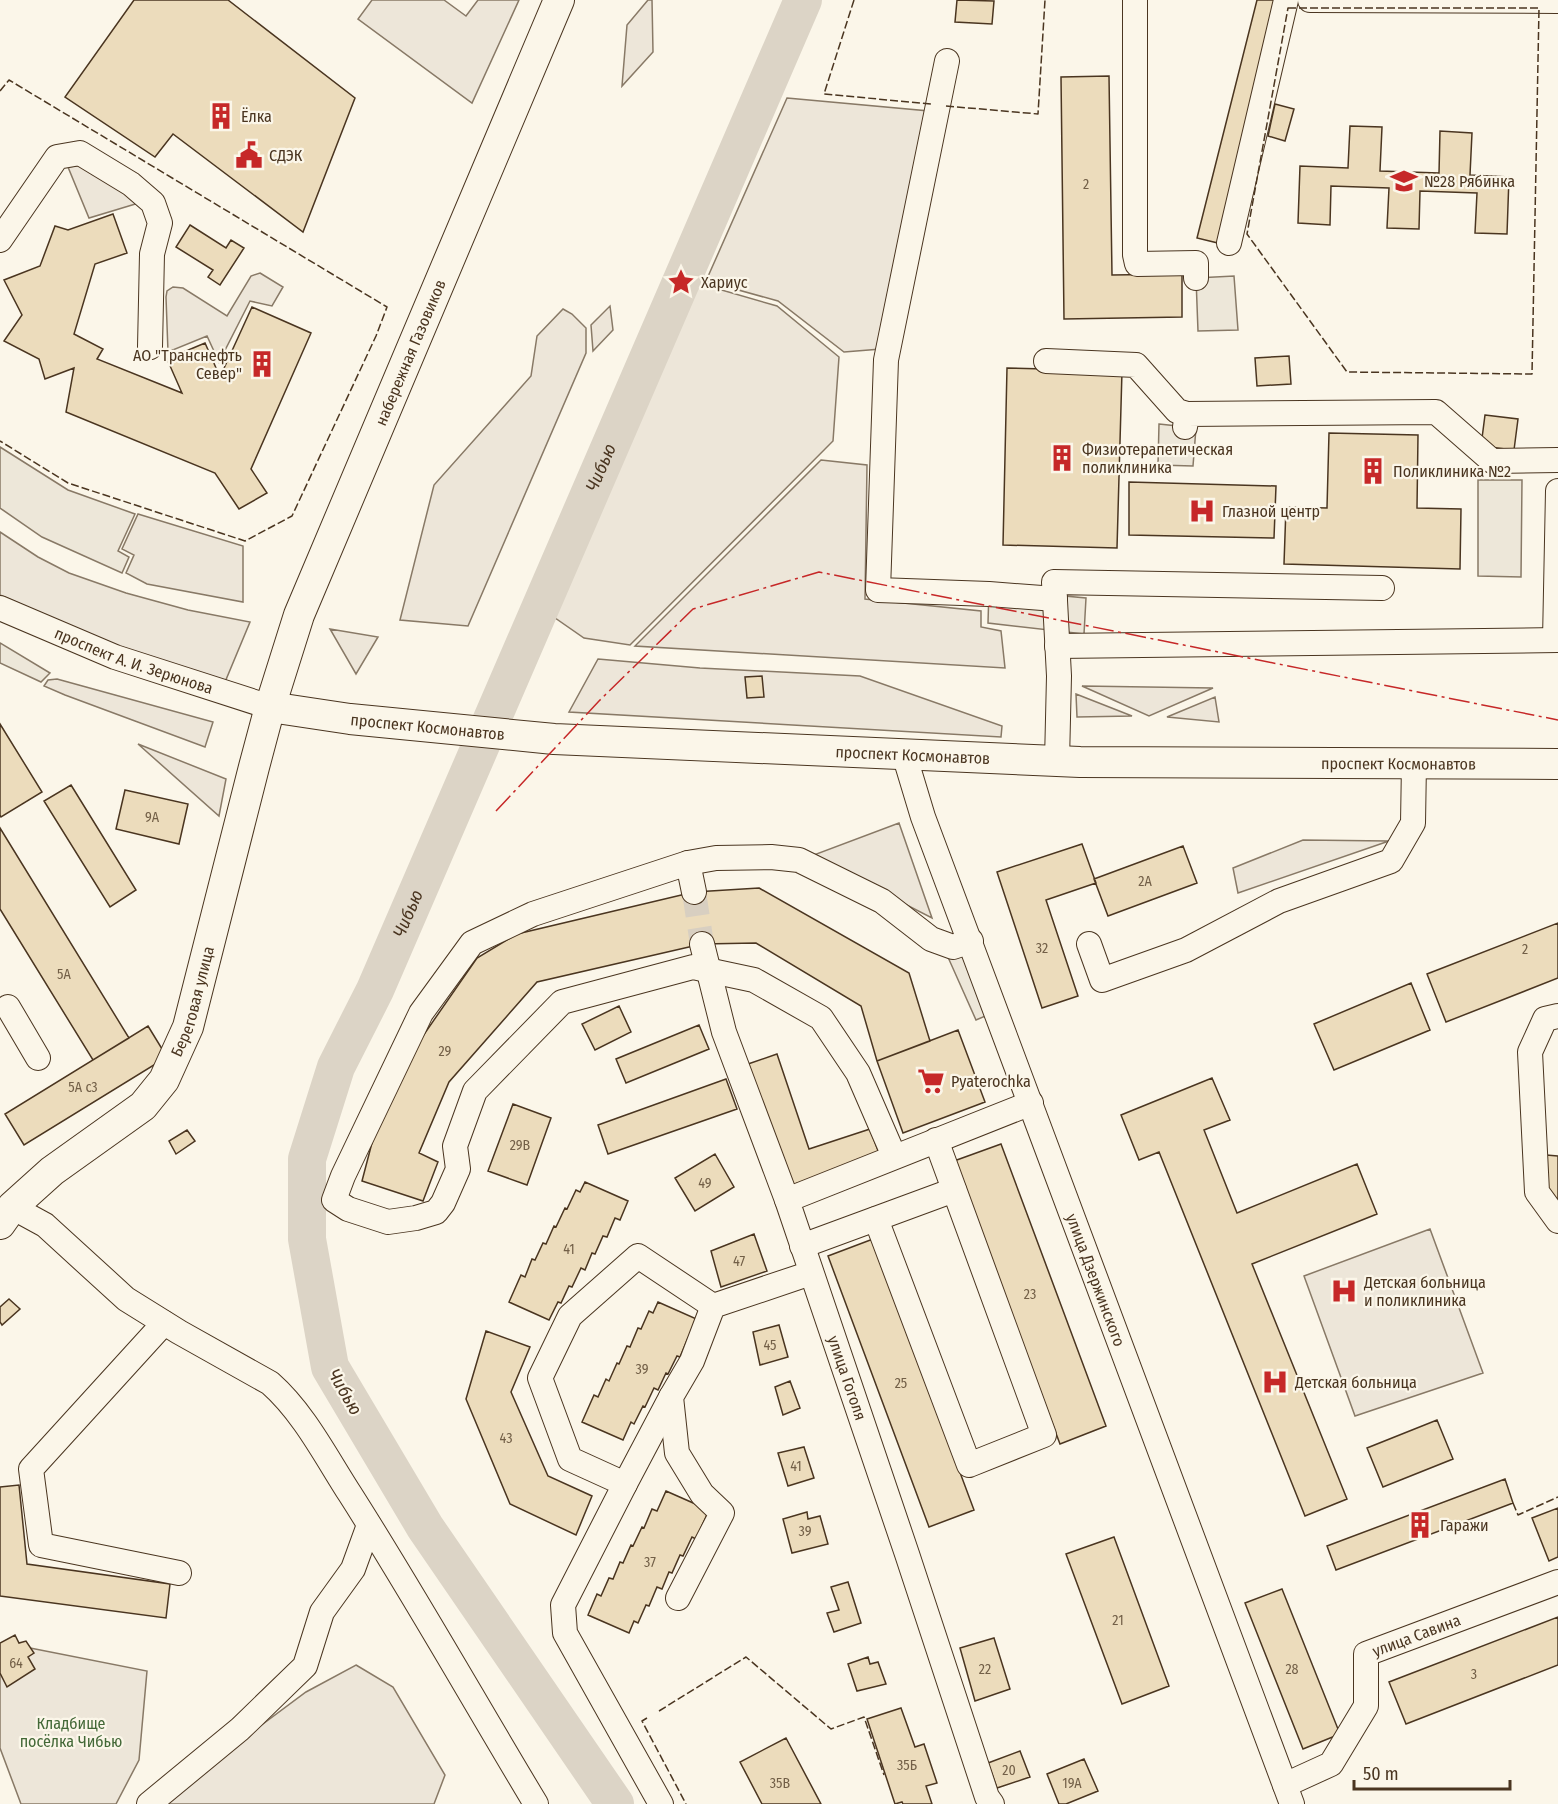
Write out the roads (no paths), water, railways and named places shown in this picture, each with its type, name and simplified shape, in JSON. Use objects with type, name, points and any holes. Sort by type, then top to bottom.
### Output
[{"type":"main road","name":"набережная Газовиков","points":[[270,707],[299,615],[559,0]]},
{"type":"main road","name":"проспект Космонавтов","points":[[270,707],[554,740],[1057,761],[1558,764]]},
{"type":"main road","name":"Береговая улица","points":[[6,1215],[52,1171],[143,1106],[164,1080],[188,1027],[270,707]]},
{"type":"street","points":[[1135,0],[1135,255],[1137,264],[1196,263],[1196,278]]},
{"type":"street","points":[[1229,243],[1286,0]]},
{"type":"street","points":[[1310,0],[1558,1]]},
{"type":"street","points":[[947,61],[886,360],[878,590],[1055,599]]},
{"type":"street","points":[[0,240],[57,157],[80,153],[131,184],[153,202],[160,223],[152,254],[150,347]]},
{"type":"street","points":[[1046,361],[1136,365],[1186,420],[1436,412],[1492,461],[1558,460]]},
{"type":"street","points":[[1057,646],[1556,640],[1558,492]]},
{"type":"street","points":[[1057,761],[1059,676],[1054,582],[1382,588]]},
{"type":"street","name":"проспект А. И. Зерюнова","points":[[0,608],[114,657],[270,707]]},
{"type":"street","name":"улица Дзержинского","points":[[904,754],[923,817],[1289,1794]]},
{"type":"street","points":[[1089,944],[1101,980],[1186,950],[1279,900],[1391,861],[1413,823],[1414,763]]},
{"type":"street","points":[[894,1156],[858,1073],[821,1018],[754,980],[693,967],[562,1002],[475,1091],[455,1146],[458,1169],[443,1203],[436,1212],[416,1218],[388,1221],[348,1209],[334,1200],[343,1176],[421,1013],[472,943],[533,914],[688,863],[727,858],[771,857],[799,860],[882,901],[931,939],[953,947],[971,941]]},
{"type":"street","points":[[688,863],[694,892]]},
{"type":"street","name":"улица Гоголя","points":[[702,944],[724,1032],[787,1200],[904,1543],[987,1797],[992,1804]]},
{"type":"street","points":[[3,1004],[38,1058]]},
{"type":"street","points":[[1558,1016],[1545,1019],[1530,1052],[1538,1192],[1558,1221]]},
{"type":"street","points":[[787,1200],[1031,1103]]},
{"type":"street","points":[[876,1219],[969,1465],[1044,1435],[936,1140]]},
{"type":"street","points":[[802,1246],[954,1191]]},
{"type":"street","points":[[6,1215],[45,1226],[126,1299],[280,1391],[297,1412],[369,1525],[536,1804]]},
{"type":"street","points":[[625,1484],[570,1459],[540,1378],[570,1316],[638,1256],[713,1306]]},
{"type":"street","points":[[713,1306],[811,1273]]},
{"type":"street","points":[[660,1804],[565,1633],[563,1605],[692,1361],[713,1306]]},
{"type":"street","points":[[164,1323],[32,1469],[41,1545],[179,1573]]},
{"type":"street","points":[[671,1397],[677,1453],[702,1494],[722,1513],[678,1598]]},
{"type":"street","points":[[149,1804],[240,1729],[305,1666],[322,1612],[353,1569],[369,1525]]},
{"type":"street","name":"улица Савина","points":[[1289,1794],[1331,1764],[1366,1706],[1366,1654],[1558,1582]]},
{"type":"waterway","name":"Чибью","points":[[615,1804],[425,1527],[330,1367],[307,1239],[307,1159],[336,1067],[375,990],[803,0]]},
{"type":"tunnel","points":[[694,892],[702,944]]},
{"type":"place","name":"Ёлка","points":[[221,116]]},
{"type":"place","name":"СДЭК","points":[[249,155]]},
{"type":"place","name":"№28 Рябинка","points":[[1404,181]]},
{"type":"place","name":"Хариус","points":[[681,282]]},
{"type":"place","name":"АО \"Транснефть Север\"","points":[[262,364]]},
{"type":"place","name":"Физиотерапетическая поликлиника","points":[[1062,458]]},
{"type":"place","name":"Поликлиника №2","points":[[1373,471]]},
{"type":"place","name":"Глазной центр","points":[[1202,511]]},
{"type":"place","name":"Pyaterochka","points":[[931,1081]]},
{"type":"place","name":"Детская больница и поликлиника","points":[[1344,1291]]},
{"type":"place","name":"Детская больница","points":[[1275,1382]]},
{"type":"place","name":"Гаражи","points":[[1420,1525]]},
{"type":"park label","name":"Кладбище посёлка Чибью","points":[[71,1732]]}]
